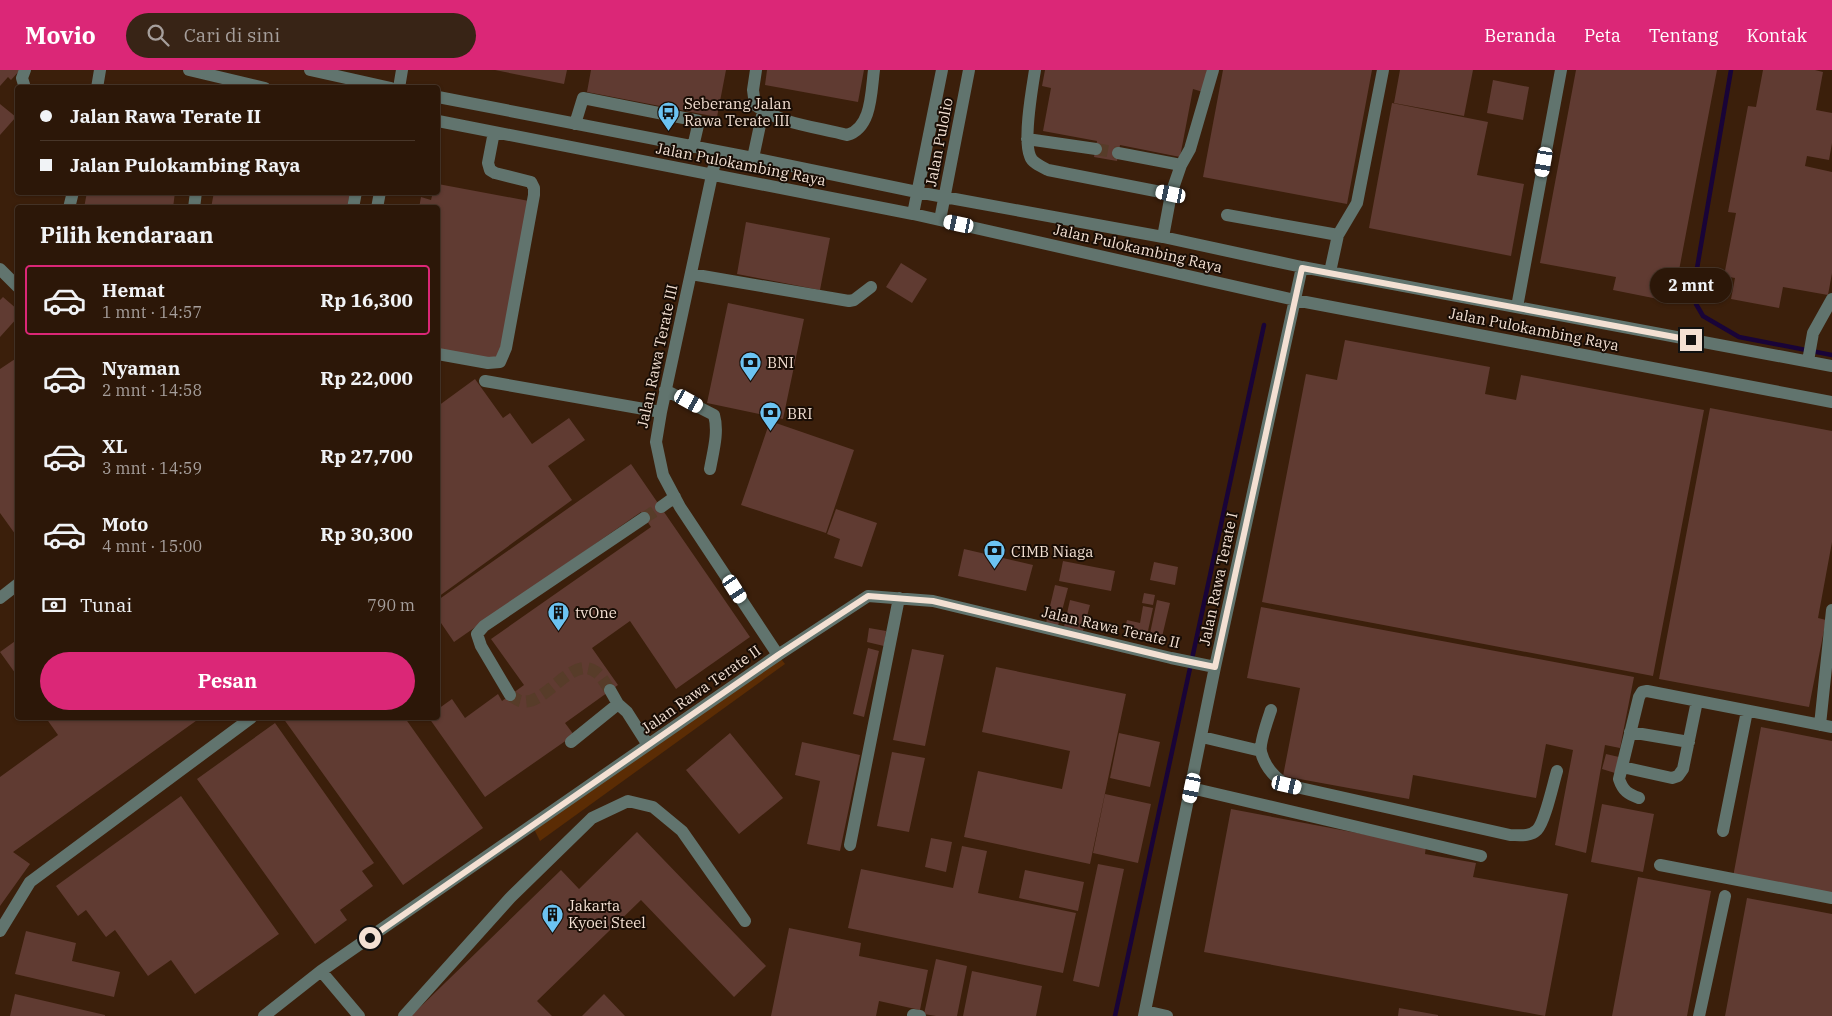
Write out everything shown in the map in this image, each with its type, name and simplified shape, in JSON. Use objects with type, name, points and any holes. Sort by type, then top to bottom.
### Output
[{"type":"street","points":[[24,85],[22,78],[25,70]]},
{"type":"street","points":[[98,85],[100,70]]},
{"type":"street","points":[[188,70],[215,82],[243,85]]},
{"type":"street","points":[[310,70],[378,85]]},
{"type":"street","points":[[400,85],[402,70]]},
{"type":"street","points":[[756,70],[753,90],[756,105],[763,111],[780,118],[846,135],[854,133],[861,127],[867,116],[874,70]]},
{"type":"street","name":"Jalan Pulolio","points":[[913,214],[942,70]]},
{"type":"street","name":"Jalan Pulolio","points":[[940,220],[969,70]]},
{"type":"street","points":[[1034,70],[1027,139],[1030,157],[1037,164],[1048,170],[1171,194]]},
{"type":"street","points":[[1163,237],[1171,194],[1181,165],[1190,149],[1213,70]]},
{"type":"street","points":[[1330,272],[1338,235],[1357,203],[1383,70]]},
{"type":"street","points":[[1517,307],[1561,70]]},
{"type":"street","name":"Jalan Pulokambing Raya","points":[[440,97],[917,192],[1163,237],[1302,268],[1517,307],[1809,353],[1832,366]]},
{"type":"street","points":[[574,124],[583,98],[699,121],[693,147]]},
{"type":"street","points":[[753,158],[763,111]]},
{"type":"street","name":"Jalan Pulokambing Raya","points":[[440,121],[913,214],[1295,300],[1832,402]]},
{"type":"street","points":[[440,354],[488,363],[500,362],[506,348],[534,188],[531,182],[490,170],[488,163],[494,132]]},
{"type":"street","points":[[1027,139],[1096,149]]},
{"type":"street","name":"Jalan Rawa Terate III","points":[[717,152],[665,390],[656,442],[658,460],[663,475],[675,497],[778,655]]},
{"type":"street","points":[[1118,153],[1181,165]]},
{"type":"street","points":[[1227,215],[1338,235]]},
{"type":"street","name":"Jalan Rawa Terate I","points":[[1145,1014],[1215,667],[1302,268]]},
{"type":"street","points":[[0,269],[15,284]]},
{"type":"street","points":[[691,274],[849,302],[871,287]]},
{"type":"street","points":[[1809,353],[1814,333],[1832,299]]},
{"type":"street","points":[[486,381],[661,412]]},
{"type":"street","points":[[665,390],[714,415],[716,434],[710,469]]},
{"type":"street","points":[[660,507],[675,497]]},
{"type":"street","points":[[510,695],[476,634],[484,626],[644,518]]},
{"type":"street","points":[[0,598],[15,586]]},
{"type":"street","name":"Jalan Rawa Terate II","points":[[264,1016],[321,971],[778,655],[868,596],[933,601],[1215,667]]},
{"type":"street","points":[[850,845],[899,598]]},
{"type":"street","points":[[1640,798],[1628,794],[1622,789],[1619,780],[1639,697],[1642,692],[1647,691],[1826,726],[1832,610]]},
{"type":"street","points":[[610,690],[648,745]]},
{"type":"street","points":[[1622,767],[1672,778],[1678,776],[1684,769],[1697,701]]},
{"type":"street","points":[[571,742],[618,704]]},
{"type":"street","points":[[1271,710],[1261,751],[1277,780],[1287,785],[1510,835],[1525,836],[1536,830],[1543,818],[1557,771]]},
{"type":"street","points":[[1723,831],[1747,711]]},
{"type":"street","points":[[0,931],[30,882],[248,720]]},
{"type":"street","points":[[1630,732],[1689,742]]},
{"type":"street","points":[[1202,737],[1261,751]]},
{"type":"street","points":[[1192,788],[1481,856]]},
{"type":"street","points":[[404,1016],[510,898],[592,818],[628,801],[653,806],[682,831],[745,921]]},
{"type":"street","points":[[1660,864],[1832,898]]},
{"type":"street","points":[[1699,1016],[1725,896]]},
{"type":"street","points":[[321,971],[359,1016]]},
{"type":"street","points":[[1145,1014],[1167,1016]]},
{"type":"shaded area","points":[[778,655],[785,664],[540,841],[532,825]]},
{"type":"building","points":[[0,70],[20,70],[11,80],[8,77],[0,86]]},
{"type":"building","points":[[495,70],[567,70],[564,84]]},
{"type":"building","points":[[591,70],[726,70],[717,117],[587,92]]},
{"type":"building","points":[[767,70],[864,70],[858,102],[765,85]]},
{"type":"building","points":[[1045,70],[1207,70],[1203,92],[1193,89],[1180,157],[1120,145],[1117,161],[1094,157],[1097,141],[1043,131],[1051,88],[1042,86]]},
{"type":"building","points":[[1223,70],[1372,70],[1347,204],[1203,177]]},
{"type":"building","points":[[1400,70],[1473,70],[1464,116],[1394,103]]},
{"type":"building","points":[[1576,70],[1717,70],[1673,302],[1613,290],[1616,277],[1540,263]]},
{"type":"building","points":[[1763,70],[1815,70],[1823,72],[1816,110],[1832,113],[1832,143],[1829,160],[1807,156],[1805,166],[1832,172],[1832,273],[1828,295],[1783,287],[1779,308],[1731,299],[1735,278],[1724,276],[1736,213],[1728,212],[1748,106],[1756,107]]},
{"type":"building","points":[[1493,80],[1529,87],[1523,120],[1487,113]]},
{"type":"building","points":[[1392,103],[1488,122],[1477,175],[1524,184],[1511,256],[1369,228]]},
{"type":"building","points":[[0,104],[15,118],[0,135]]},
{"type":"building","points":[[440,184],[529,201],[499,361],[440,350],[440,205],[420,205],[421,197],[431,200],[432,195],[440,195]]},
{"type":"building","points":[[86,195],[175,195],[173,205],[85,205]]},
{"type":"building","points":[[213,195],[349,195],[348,205],[212,205]]},
{"type":"building","points":[[746,222],[830,238],[820,290],[737,274]]},
{"type":"building","points":[[901,263],[927,279],[912,303],[886,287]]},
{"type":"building","points":[[3,297],[15,307],[15,320],[0,337],[0,300]]},
{"type":"building","points":[[728,303],[804,319],[783,419],[707,403]]},
{"type":"building","points":[[1345,340],[1490,367],[1485,394],[1516,400],[1521,375],[1704,410],[1653,676],[1262,602],[1306,374],[1337,380]]},
{"type":"building","points":[[15,359],[15,534],[0,513],[0,369]]},
{"type":"building","points":[[475,379],[503,418],[510,413],[532,444],[569,418],[585,440],[548,466],[572,500],[440,596],[440,405]]},
{"type":"building","points":[[1710,408],[1832,431],[1832,542],[1818,618],[1826,620],[1809,707],[1659,679]]},
{"type":"building","points":[[770,421],[854,450],[826,533],[741,505]]},
{"type":"building","name":"tvOne","points":[[631,464],[750,637],[676,689],[630,621],[592,648],[618,685],[565,723],[574,735],[485,797],[430,720],[440,720],[440,708],[452,699],[465,718],[498,694],[502,701],[524,685],[491,639],[651,527],[641,512],[454,642],[440,624],[440,599]]},
{"type":"building","points":[[836,509],[877,523],[862,567],[834,558],[840,539],[827,534]]},
{"type":"building","name":"CIMB Niaga","points":[[964,549],[1033,565],[1026,591],[958,576]]},
{"type":"building","points":[[1063,561],[1115,571],[1111,591],[1059,581]]},
{"type":"building","points":[[1154,562],[1178,567],[1175,585],[1150,580]]},
{"type":"building","points":[[1055,585],[1068,588],[1058,626],[1046,623]]},
{"type":"building","points":[[1144,593],[1155,595],[1153,605],[1142,603]]},
{"type":"building","points":[[1070,600],[1090,605],[1083,631],[1064,627]]},
{"type":"building","points":[[1157,600],[1170,603],[1161,641],[1149,638]]},
{"type":"building","points":[[1143,606],[1153,608],[1146,640],[1123,636],[1127,620],[1140,623]]},
{"type":"building","points":[[1261,607],[1634,677],[1620,748],[1605,745],[1586,853],[1555,845],[1573,750],[1546,744],[1536,798],[1413,775],[1409,799],[1283,776],[1300,688],[1247,678]]},
{"type":"building","points":[[869,628],[886,631],[884,646],[867,642]]},
{"type":"building","points":[[15,641],[15,673],[0,652]]},
{"type":"building","points":[[868,648],[879,651],[864,717],[853,714]]},
{"type":"building","points":[[912,649],[944,655],[925,746],[893,740]]},
{"type":"building","points":[[996,667],[1126,694],[1090,864],[964,837],[978,771],[1062,789],[1070,751],[982,732]]},
{"type":"building","points":[[47,720],[197,720],[13,852],[30,864],[0,906],[0,777],[58,735]]},
{"type":"building","points":[[284,720],[406,720],[483,828],[403,885]]},
{"type":"building","points":[[275,723],[374,863],[362,871],[373,886],[340,910],[347,920],[315,944],[197,779]]},
{"type":"building","points":[[1761,727],[1832,741],[1832,896],[1733,877]]},
{"type":"building","points":[[730,733],[783,798],[739,834],[686,770]]},
{"type":"building","points":[[1119,733],[1160,742],[1150,787],[1110,778]]},
{"type":"building","points":[[802,742],[860,755],[840,851],[807,844],[820,781],[795,775]]},
{"type":"building","points":[[892,752],[925,758],[909,832],[877,826]]},
{"type":"building","points":[[1606,754],[1619,757],[1615,773],[1602,769]]},
{"type":"building","points":[[1105,794],[1151,804],[1138,863],[1093,853]]},
{"type":"building","points":[[181,796],[279,934],[195,994],[171,960],[148,976],[115,930],[106,937],[86,910],[78,916],[56,886]]},
{"type":"building","points":[[1602,804],[1654,814],[1643,872],[1591,862]]},
{"type":"building","points":[[1231,809],[1426,846],[1425,854],[1476,863],[1473,877],[1568,894],[1545,1016],[1204,952]]},
{"type":"building","name":"Jakarta Kyoei Steel","points":[[637,832],[766,966],[734,997],[641,900],[537,1001],[552,1016],[411,1016],[561,870],[579,889]]},
{"type":"building","points":[[931,838],[952,842],[946,872],[925,867]]},
{"type":"building","points":[[962,846],[987,851],[978,893],[1076,913],[1063,973],[848,928],[861,869],[953,888]]},
{"type":"building","points":[[1098,864],[1124,869],[1099,987],[1073,981]]},
{"type":"building","points":[[1025,870],[1084,882],[1078,911],[1019,898]]},
{"type":"building","points":[[1638,877],[1711,891],[1687,1016],[1612,1016]]},
{"type":"building","points":[[1747,898],[1832,914],[1832,1016],[1725,1016]]},
{"type":"building","points":[[789,928],[861,943],[859,956],[928,970],[920,1010],[879,1001],[876,1016],[771,1016]]},
{"type":"building","points":[[26,931],[76,943],[72,961],[120,972],[114,997],[15,974]]},
{"type":"building","points":[[936,959],[967,966],[957,1016],[924,1014]]},
{"type":"building","points":[[972,971],[1042,986],[1036,1016],[963,1016]]},
{"type":"building","points":[[15,994],[105,1015],[105,1016],[10,1016]]},
{"type":"building","points":[[604,994],[625,1016],[582,1016]]},
{"type":"building","points":[[1399,1008],[1438,1015],[1438,1016],[1398,1016]]},
{"type":"waterway","points":[[1731,70],[1695,280],[1696,304],[1703,316],[1739,337],[1832,355]]},
{"type":"waterway","points":[[1115,1016],[1264,325]]},
{"type":"tunnel","points":[[1096,149],[1118,153]]},
{"type":"tunnel","points":[[644,518],[661,507]]},
{"type":"tunnel","points":[[510,695],[520,701],[529,701],[539,697],[568,675],[587,668],[596,672],[610,690]]},
{"type":"place","name":"Seberang Jalan Rawa Terate III","points":[[668,131]]},
{"type":"place","name":"BNI","points":[[751,381]]},
{"type":"place","name":"BRI","points":[[771,432]]},
{"type":"place","name":"CIMB Niaga","points":[[995,570]]},
{"type":"place","name":"tvOne","points":[[559,631]]},
{"type":"place","name":"Jakarta Kyoei Steel","points":[[552,933]]},
{"type":"route","points":[[370,938],[778,655],[868,596],[933,601],[1215,667],[1302,268],[1691,340]]}]
